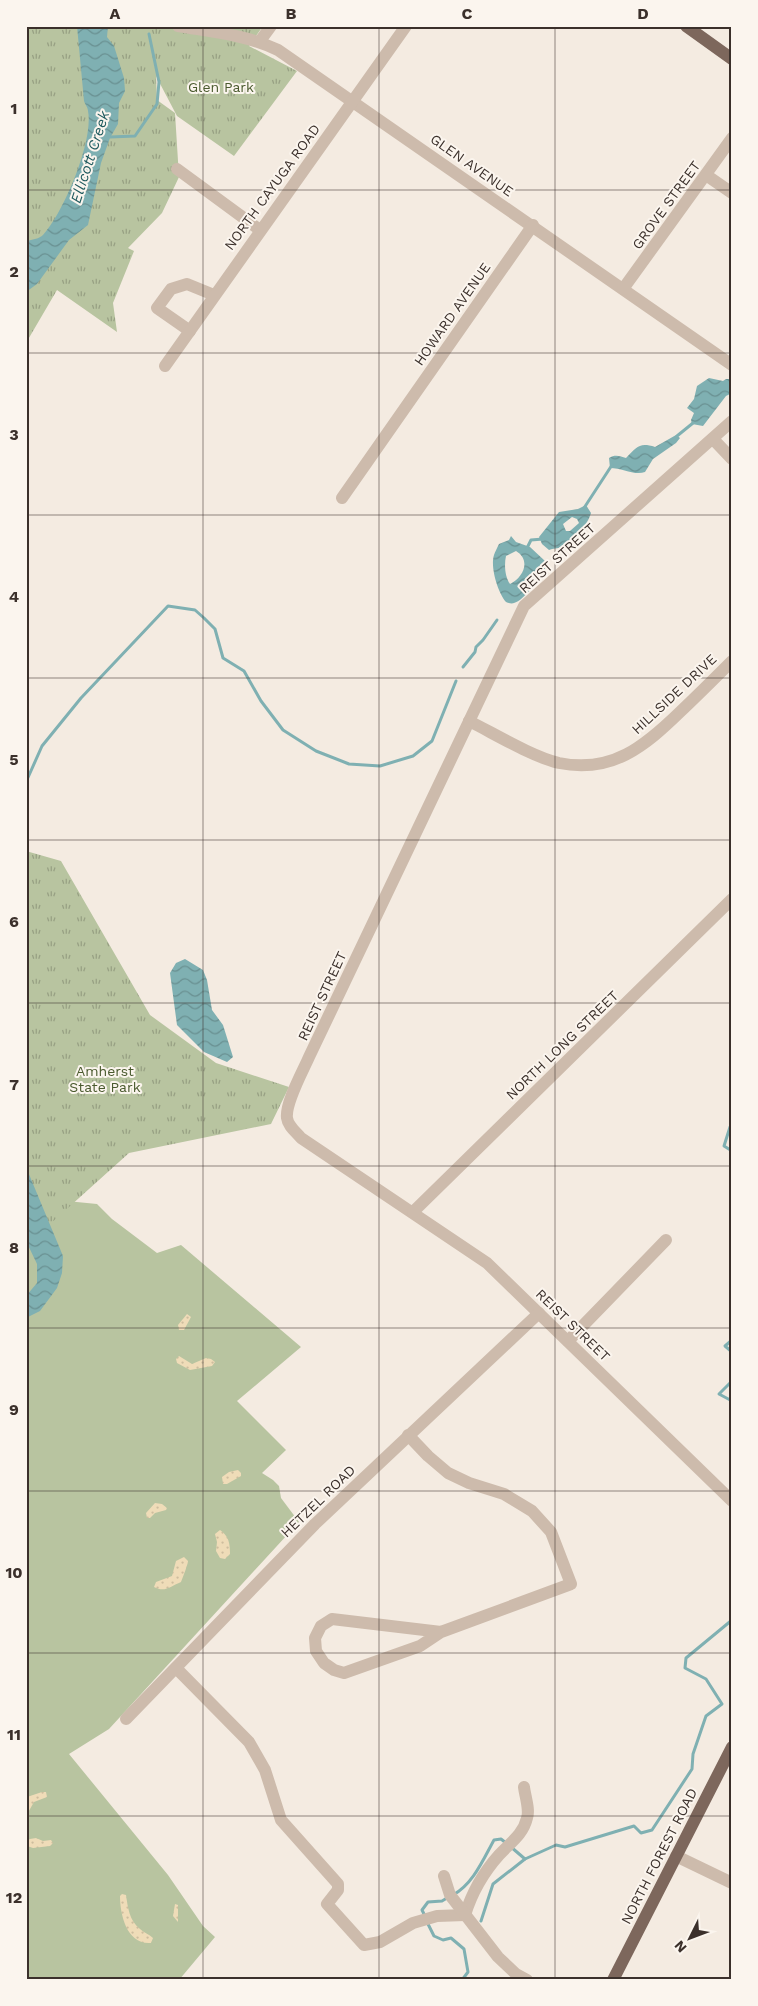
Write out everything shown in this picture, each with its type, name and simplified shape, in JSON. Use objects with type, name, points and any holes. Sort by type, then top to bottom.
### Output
[{"type":"main road","points":[[686,26],[732,59]]},
{"type":"main road","name":"NORTH FOREST ROAD","points":[[613,1980],[732,1747]]},
{"type":"street","name":"GLEN AVENUE","points":[[178,26],[260,41],[278,50],[533,225],[732,365]]},
{"type":"street","points":[[260,41],[271,26]]},
{"type":"street","name":"NORTH CAYUGA ROAD","points":[[164,366],[406,26]]},
{"type":"street","name":"GROVE STREET","points":[[624,289],[732,138]]},
{"type":"street","points":[[177,169],[260,230]]},
{"type":"street","points":[[706,175],[732,194]]},
{"type":"street","name":"HOWARD AVENUE","points":[[342,498],[533,225]]},
{"type":"street","points":[[190,330],[157,308],[171,289],[187,284],[214,295]]},
{"type":"street","name":"REIST STREET","points":[[732,421],[524,606],[295,1088],[287,1118],[291,1127],[301,1138],[487,1263],[732,1501]]},
{"type":"street","points":[[713,439],[732,459]]},
{"type":"street","name":"HILLSIDE DRIVE","points":[[469,722],[546,759],[572,765],[602,763],[632,752],[652,739],[732,661]]},
{"type":"street","name":"NORTH LONG STREET","points":[[413,1212],[732,899]]},
{"type":"street","points":[[568,1341],[666,1240]]},
{"type":"street","name":"HETZEL ROAD","points":[[126,1719],[315,1524],[539,1313]]},
{"type":"street","points":[[408,1435],[448,1473],[470,1484],[504,1494],[532,1511],[551,1532],[571,1584],[441,1632],[420,1646],[344,1673],[334,1670],[324,1663],[316,1651],[315,1638],[321,1626],[332,1619],[441,1632]]},
{"type":"street","points":[[176,1668],[248,1742],[265,1770],[281,1820],[338,1884],[338,1890],[328,1904],[364,1945],[380,1942],[413,1923],[437,1916],[465,1915]]},
{"type":"street","points":[[465,1915],[472,1893],[485,1872],[499,1855],[520,1835],[528,1817],[524,1787]]},
{"type":"street","points":[[676,1856],[732,1883]]},
{"type":"street","points":[[444,1876],[450,1895],[498,1957],[516,1974],[527,1980]]},
{"type":"green space","name":"Glen Park","points":[[26,26],[263,26],[249,46],[297,71],[234,156],[177,116],[156,76],[157,100],[175,113],[179,177],[162,213],[128,248],[134,251],[113,303],[117,332],[57,290],[26,343]]},
{"type":"green space","name":"Amherst State Park","points":[[26,851],[61,861],[150,1015],[216,1063],[289,1087],[271,1124],[129,1153],[49,1225],[26,1230]]},
{"type":"green space","points":[[26,1197],[97,1204],[112,1219],[157,1253],[181,1245],[301,1347],[237,1401],[286,1450],[262,1473],[279,1486],[281,1498],[299,1522],[109,1729],[69,1754],[168,1875],[203,1926],[215,1937],[179,1980],[26,1980]]},
{"type":"sand","points":[[187,1314],[191,1317],[184,1330],[179,1330],[178,1325]]},
{"type":"sand","points":[[179,1356],[192,1364],[206,1358],[215,1362],[212,1366],[190,1370],[177,1363],[176,1359]]},
{"type":"sand","points":[[238,1470],[241,1476],[227,1484],[223,1484],[222,1477],[229,1472]]},
{"type":"sand","points":[[155,1503],[162,1504],[167,1508],[166,1510],[155,1513],[150,1518],[147,1518],[146,1513]]},
{"type":"sand","points":[[220,1530],[227,1538],[229,1544],[230,1554],[225,1559],[220,1558],[216,1551],[217,1542],[215,1534]]},
{"type":"sand","points":[[184,1557],[188,1561],[181,1582],[165,1589],[154,1587],[156,1582],[172,1576],[176,1561]]},
{"type":"sand","points":[[46,1792],[47,1797],[34,1802],[26,1816],[27,1797]]},
{"type":"sand","points":[[36,1838],[43,1841],[51,1840],[53,1843],[50,1846],[33,1848],[27,1846],[26,1841]]},
{"type":"sand","points":[[122,1894],[126,1895],[127,1905],[133,1922],[153,1938],[151,1943],[136,1939],[126,1927],[120,1904],[120,1896]]},
{"type":"sand","points":[[175,1904],[178,1905],[178,1922],[173,1916]]},
{"type":"water","name":"Ellicott Creek","points":[[77,26],[108,26],[107,37],[114,46],[124,78],[125,91],[119,103],[118,124],[110,138],[101,163],[88,225],[69,240],[37,284],[26,292],[26,245],[28,241],[43,235],[59,211],[82,158],[86,140],[89,124],[88,109],[84,101]]},
{"type":"water","points":[[709,378],[723,381],[731,379],[732,393],[726,396],[703,426],[692,424],[691,420],[694,413],[687,408],[694,399],[697,386]]},
{"type":"water","points":[[676,435],[680,438],[676,443],[653,459],[645,472],[637,473],[610,468],[609,458],[613,456],[626,458],[642,445],[655,447]]},
{"type":"water","points":[[586,505],[591,513],[583,528],[575,537],[560,548],[549,550],[542,544],[539,537],[559,512],[578,509]],"holes":[[[572,517],[577,519],[579,523],[570,531],[566,531],[563,524]]]},
{"type":"water","points":[[511,536],[516,542],[530,547],[545,561],[546,567],[523,598],[512,603],[506,602],[500,593],[493,566],[494,555],[499,544],[509,540]],"holes":[[[516,551],[521,555],[524,568],[519,577],[510,584],[505,571],[506,556]]]},
{"type":"water","points":[[185,959],[203,970],[207,980],[212,1010],[223,1025],[233,1057],[227,1062],[204,1052],[177,1025],[170,973],[176,963]]},
{"type":"water","points":[[26,1167],[63,1256],[62,1273],[57,1288],[40,1311],[26,1318],[26,1296],[37,1283],[37,1264],[26,1241]]},
{"type":"waterway","name":"Ellicott Creek","points":[[110,137],[135,136],[157,104],[159,82],[149,34]]},
{"type":"waterway","points":[[677,436],[693,423]]},
{"type":"waterway","points":[[584,508],[612,465]]},
{"type":"waterway","points":[[526,550],[531,540],[543,539]]},
{"type":"waterway","points":[[26,782],[42,746],[81,698],[168,606],[195,610],[215,629],[223,658],[244,671],[261,701],[283,730],[316,751],[349,764],[380,766],[413,756],[432,741],[456,681]]},
{"type":"waterway","points":[[463,667],[497,620]]},
{"type":"waterway","points":[[732,1125],[724,1146],[732,1151]]},
{"type":"waterway","points":[[732,1340],[725,1346],[732,1352]]},
{"type":"waterway","points":[[732,1381],[719,1394],[732,1401]]},
{"type":"waterway","points":[[511,1847],[525,1859],[556,1845],[565,1847],[634,1826],[641,1833],[652,1830],[692,1769],[693,1754],[706,1716],[722,1704],[706,1679],[685,1668],[686,1658],[732,1620]]},
{"type":"waterway","points":[[453,1895],[472,1878],[494,1840],[501,1839],[506,1843]]},
{"type":"waterway","points":[[481,1921],[493,1884],[525,1859]]},
{"type":"waterway","points":[[425,1916],[422,1910],[428,1902],[442,1901],[447,1898]]},
{"type":"waterway","points":[[427,1922],[434,1936],[443,1940],[451,1938],[464,1949],[468,1972],[462,1980]]}]
